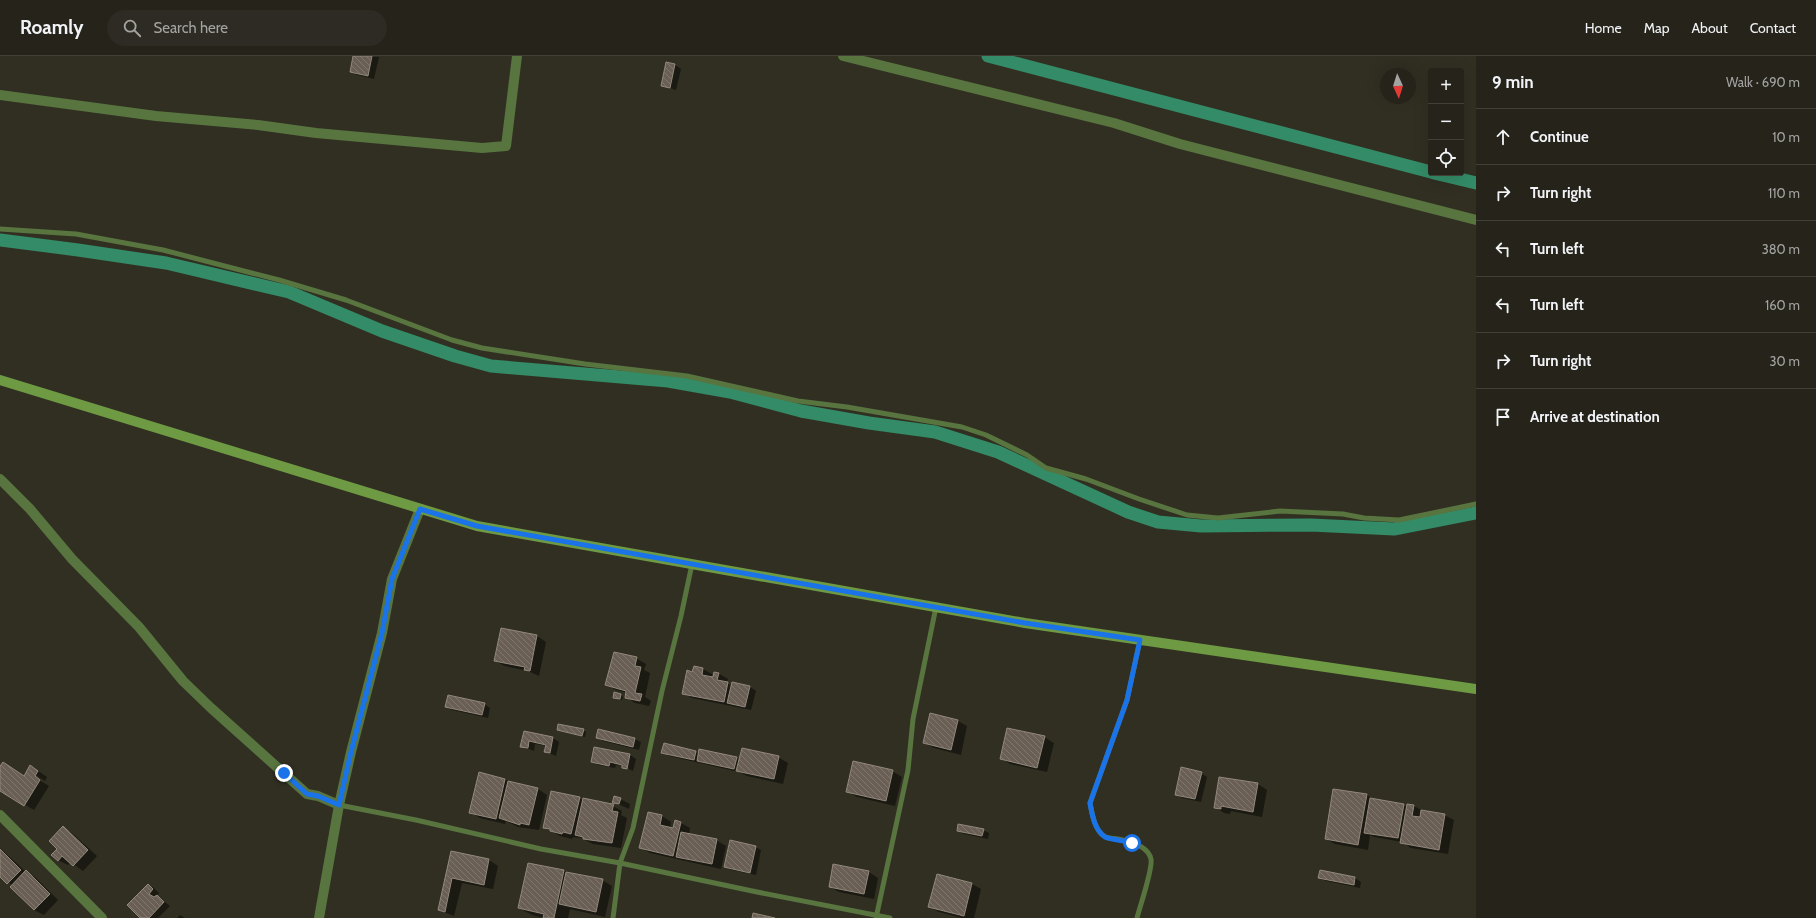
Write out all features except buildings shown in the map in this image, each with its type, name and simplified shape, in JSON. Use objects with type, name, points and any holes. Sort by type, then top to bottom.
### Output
[{"type":"main road","points":[[0,380],[477,526],[1025,623],[1476,689]]},
{"type":"street","points":[[0,95],[156,116],[258,125],[316,134],[482,148],[506,146],[517,56]]},
{"type":"street","points":[[843,56],[1107,122],[1195,148],[1476,220]]},
{"type":"street","points":[[0,479],[30,509],[72,559],[125,611],[183,681],[211,708],[307,794],[318,796],[339,805]]},
{"type":"street","points":[[319,918],[339,805],[351,752],[382,633],[392,579],[420,509]]},
{"type":"street","points":[[0,815],[102,918]]},
{"type":"lane","points":[[0,229],[76,234],[163,250],[279,280],[346,300],[452,340],[482,348],[585,364],[687,376],[798,401],[962,428],[986,435],[1026,455],[1046,468],[1086,479],[1139,500],[1187,514],[1218,518],[1280,511],[1343,514],[1364,518],[1399,520],[1476,504]]},
{"type":"lane","points":[[613,918],[620,863],[633,828],[660,699],[681,616],[692,564]]},
{"type":"lane","points":[[877,916],[908,770],[913,719],[936,607]]},
{"type":"lane","points":[[1137,918],[1151,859],[1147,851],[1139,846],[1119,839],[1105,837],[1092,817],[1090,803],[1127,700],[1140,640]]},
{"type":"lane","points":[[339,805],[416,820],[541,849],[620,863],[890,918]]},
{"type":"waterway","points":[[988,56],[1428,171]]},
{"type":"waterway","points":[[1447,176],[1476,183]]},
{"type":"waterway","points":[[0,240],[166,263],[289,292],[382,331],[455,356],[491,366],[668,381],[730,392],[801,411],[869,423],[935,432],[998,452],[1128,512],[1158,522],[1201,526],[1311,525],[1394,529],[1476,513]]},
{"type":"route","points":[[284,773],[307,794],[318,796],[339,805],[351,752],[382,633],[392,579],[420,509],[477,526],[1025,623],[1140,640],[1127,700],[1119,726],[1090,803],[1092,817],[1105,837],[1132,843]]}]
